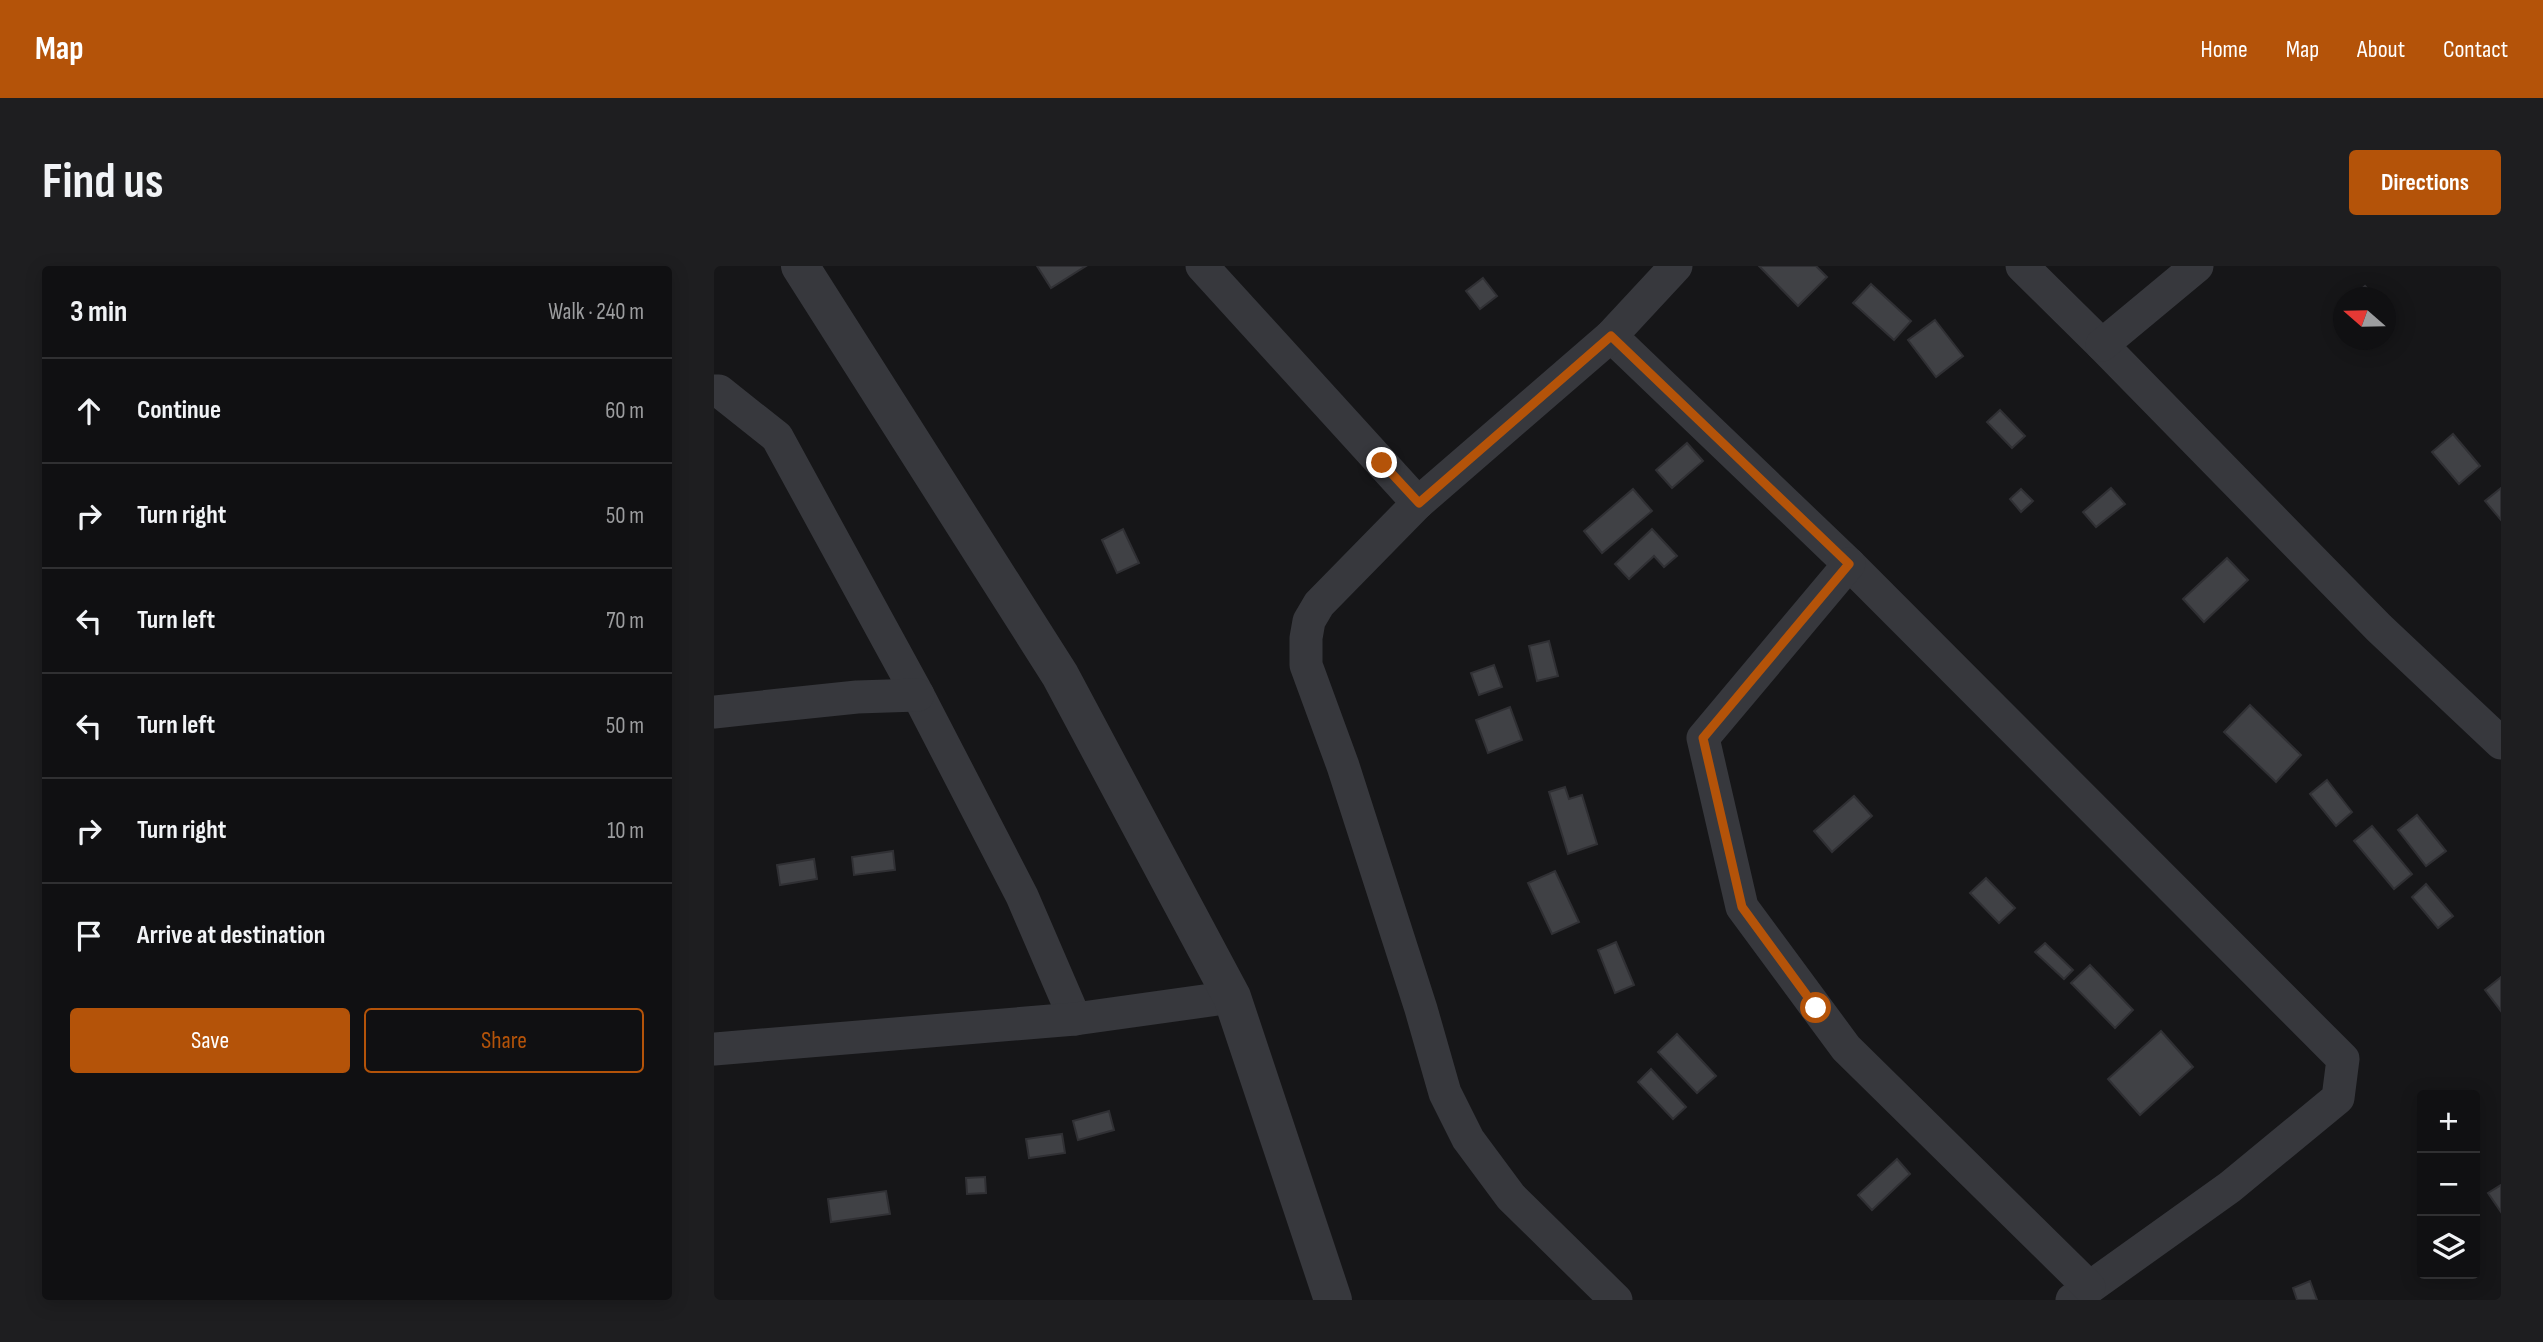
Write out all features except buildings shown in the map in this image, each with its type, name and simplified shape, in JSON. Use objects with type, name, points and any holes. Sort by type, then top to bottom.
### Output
[{"type":"street","points":[[800,266],[1060,675],[1231,997],[1333,1300]]},
{"type":"street","points":[[1202,266],[1419,503]]},
{"type":"street","points":[[2022,266],[2379,628],[2501,743]]},
{"type":"street","points":[[2102,345],[2197,266]]},
{"type":"street","points":[[1616,1300],[1511,1197],[1468,1139],[1445,1093],[1421,1009],[1343,766],[1307,665],[1306,638],[1309,621],[1319,604],[1419,503],[1611,336],[1674,267]]},
{"type":"street","points":[[1611,336],[1849,564],[2343,1059],[2338,1098],[2230,1187],[2081,1294],[1846,1048],[1742,907],[1703,738],[1849,564]]},
{"type":"street","points":[[714,391],[719,391],[777,437],[918,695],[1022,896],[1075,1019]]},
{"type":"street","points":[[714,712],[857,697],[918,695]]},
{"type":"street","points":[[714,1049],[1075,1019],[1231,997]]},
{"type":"route","points":[[1382,463],[1419,503],[1611,336],[1849,564],[1703,738],[1742,907],[1816,1008]]}]
